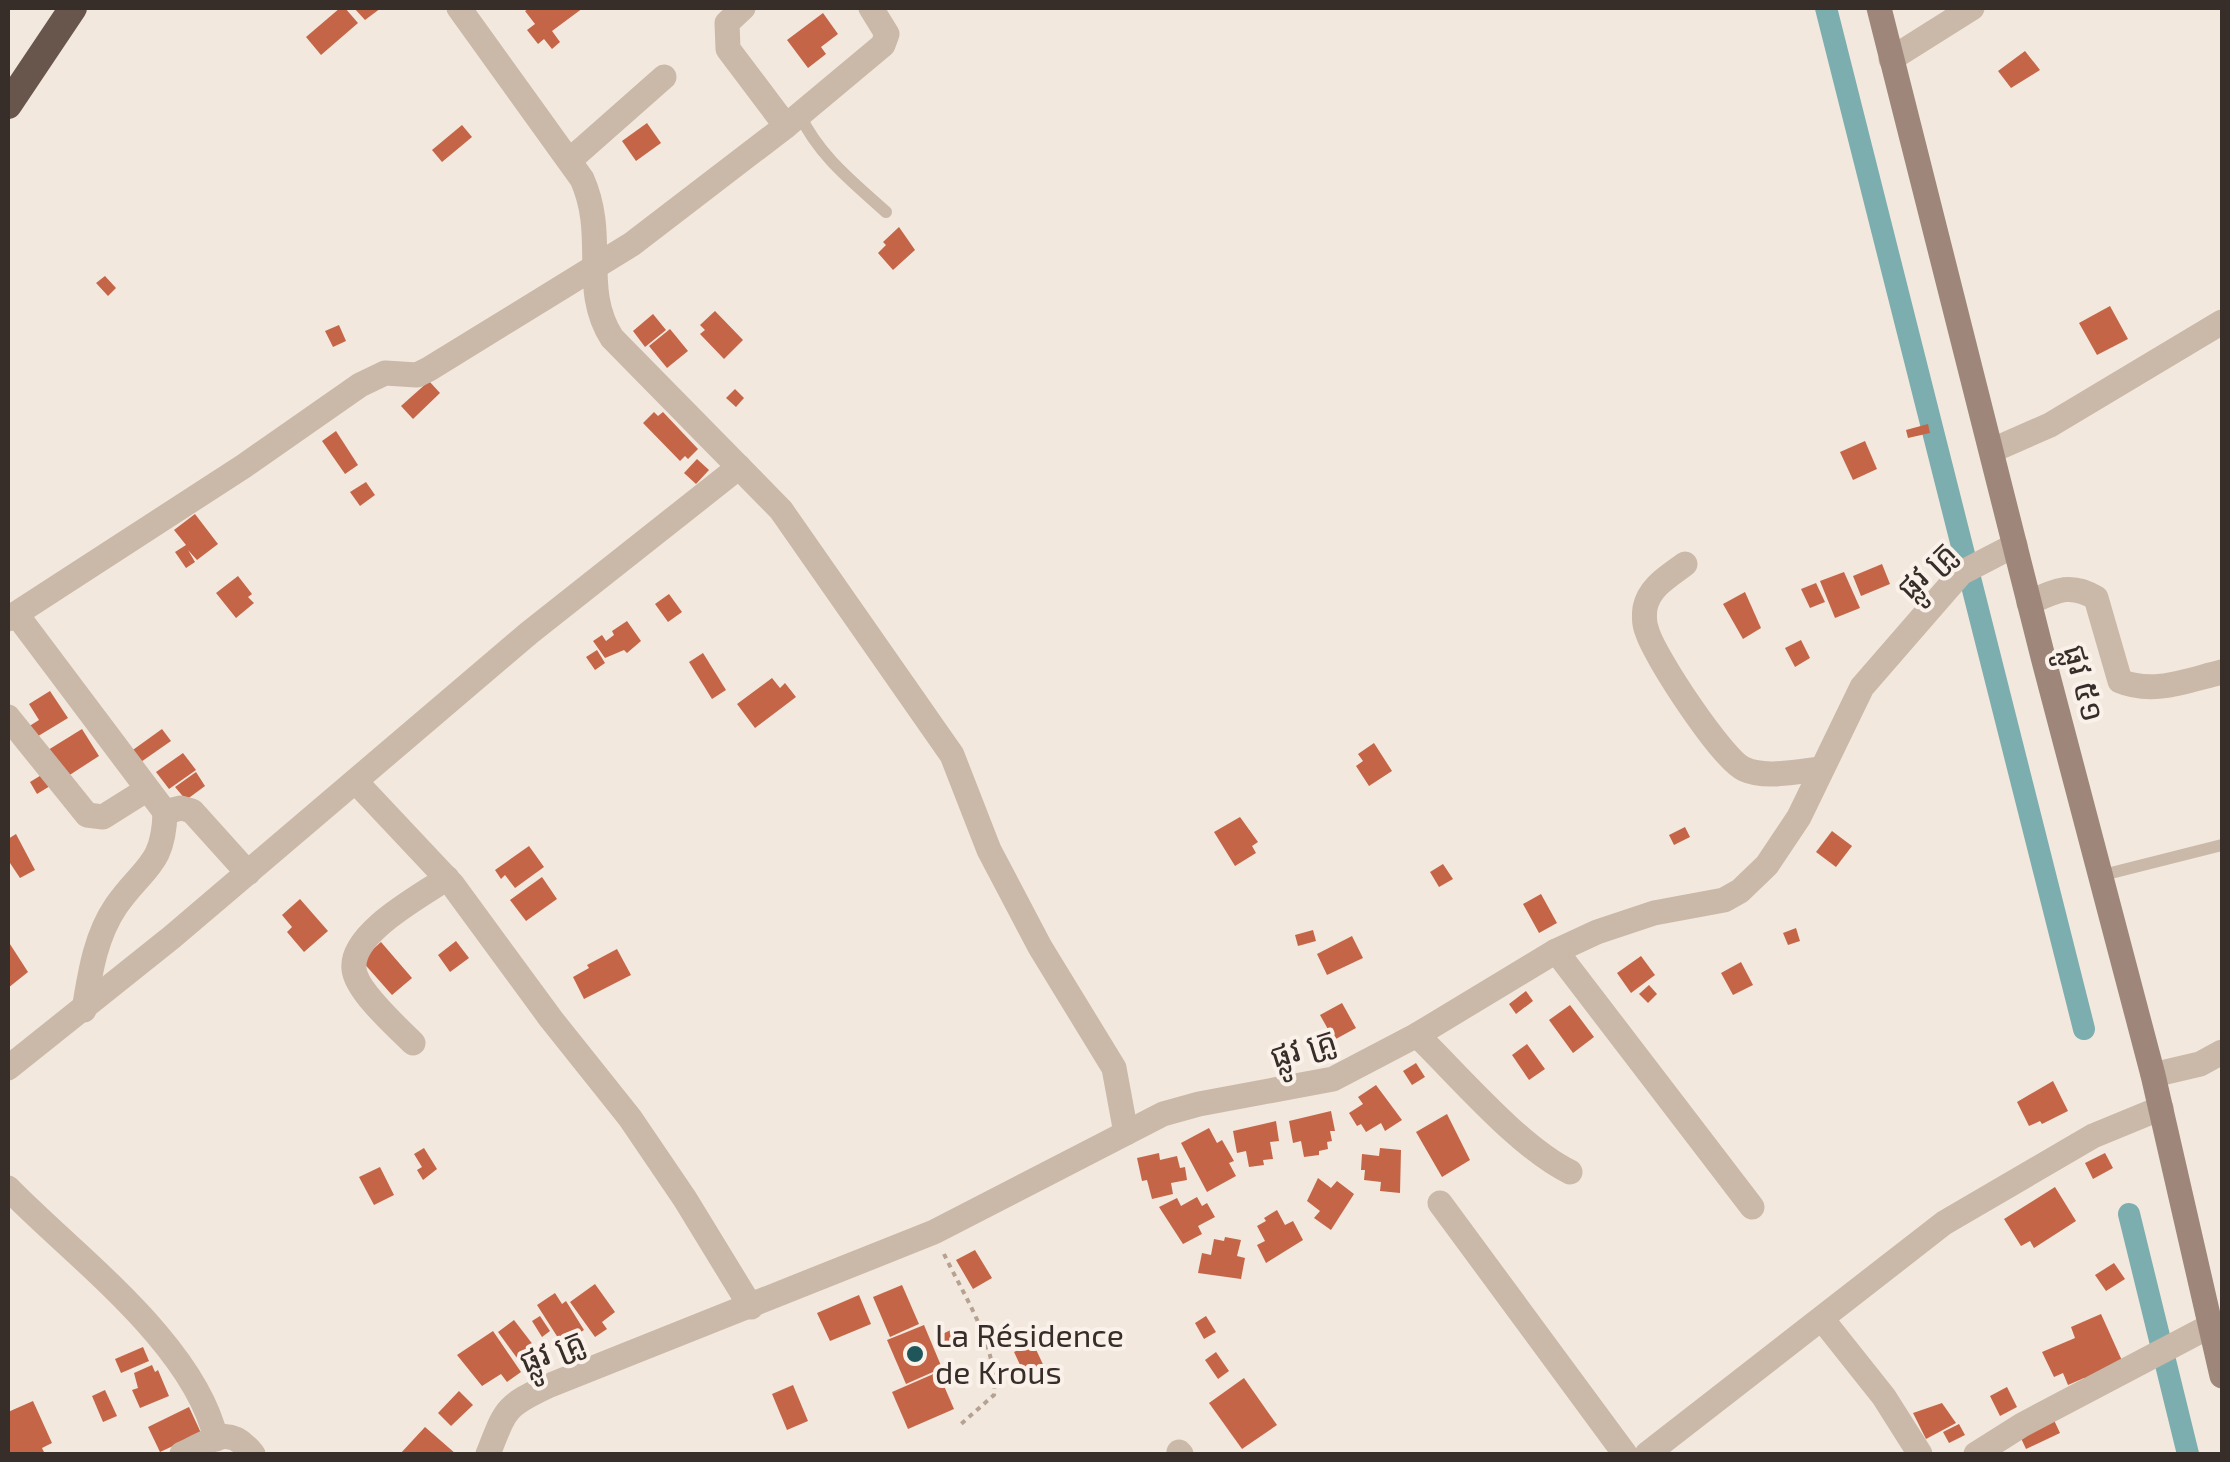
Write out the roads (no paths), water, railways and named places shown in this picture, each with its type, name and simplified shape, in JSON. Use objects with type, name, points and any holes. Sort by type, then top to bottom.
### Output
[{"type":"highway","points":[[8,106],[73,8]]},
{"type":"main road","name":"ផ្លូវ ៥១","points":[[1879,8],[1993,450],[2006,548],[2029,603],[2102,874],[2187,1065],[2161,1108],[2222,1376]]},
{"type":"street","points":[[460,8],[570,160],[589,196],[595,225],[594,292],[597,308],[612,338],[781,510],[952,755],[989,850],[1040,947],[1114,1068],[1126,1134]]},
{"type":"street","points":[[743,8],[726,24],[728,49],[793,120]]},
{"type":"street","points":[[84,1010],[96,944],[115,907],[156,859],[164,837],[165,812],[12,617],[244,466],[360,385],[385,372],[417,376],[597,267],[658,225],[882,45],[887,34],[871,8]]},
{"type":"street","points":[[1892,59],[1972,8]]},
{"type":"street","points":[[570,160],[664,77]]},
{"type":"street","points":[[1993,450],[2050,424],[2222,322]]},
{"type":"street","points":[[8,1068],[84,1010],[357,783],[529,633],[739,468]]},
{"type":"street","name":"ផ្លូវ គ្រូ","points":[[488,1454],[502,1415],[517,1400],[934,1232],[1181,1108],[1333,1079],[1417,1035],[1556,951],[1625,921],[1715,903],[1740,891],[1767,865],[1799,818],[1862,688],[1960,573],[2006,548]]},
{"type":"street","points":[[1685,564],[1648,595],[1644,614],[1647,634],[1672,677],[1709,732],[1740,767],[1751,772],[1821,769]]},
{"type":"street","points":[[2029,603],[2056,590],[2080,588],[2096,598],[2120,681],[2139,689],[2222,672]]},
{"type":"street","points":[[8,717],[88,815],[104,817],[146,790]]},
{"type":"street","points":[[357,783],[447,878],[630,1118],[686,1199],[751,1307]]},
{"type":"street","points":[[165,812],[181,808],[192,811],[248,873]]},
{"type":"street","points":[[413,1042],[362,988],[354,972],[355,960],[372,931],[447,878]]},
{"type":"street","points":[[1556,951],[1752,1207]]},
{"type":"street","points":[[1417,1035],[1549,1162],[1570,1172]]},
{"type":"street","points":[[1648,1454],[1944,1224],[2094,1136],[2161,1108]]},
{"type":"street","points":[[8,1188],[157,1334],[204,1404],[216,1439]]},
{"type":"street","points":[[1440,1203],[1626,1454]]},
{"type":"street","points":[[1822,1319],[1884,1397],[1920,1454]]},
{"type":"street","points":[[1976,1454],[2155,1353],[2207,1319]]},
{"type":"street","points":[[182,1454],[233,1436],[252,1454]]},
{"type":"lane","points":[[793,120],[886,212]]},
{"type":"lane","points":[[2102,874],[2222,845]]},
{"type":"waterway","points":[[1826,8],[2084,1029]]},
{"type":"waterway","points":[[2129,1214],[2188,1454]]},
{"type":"place","name":"La Résidence de Krous","points":[[915,1354]]}]
